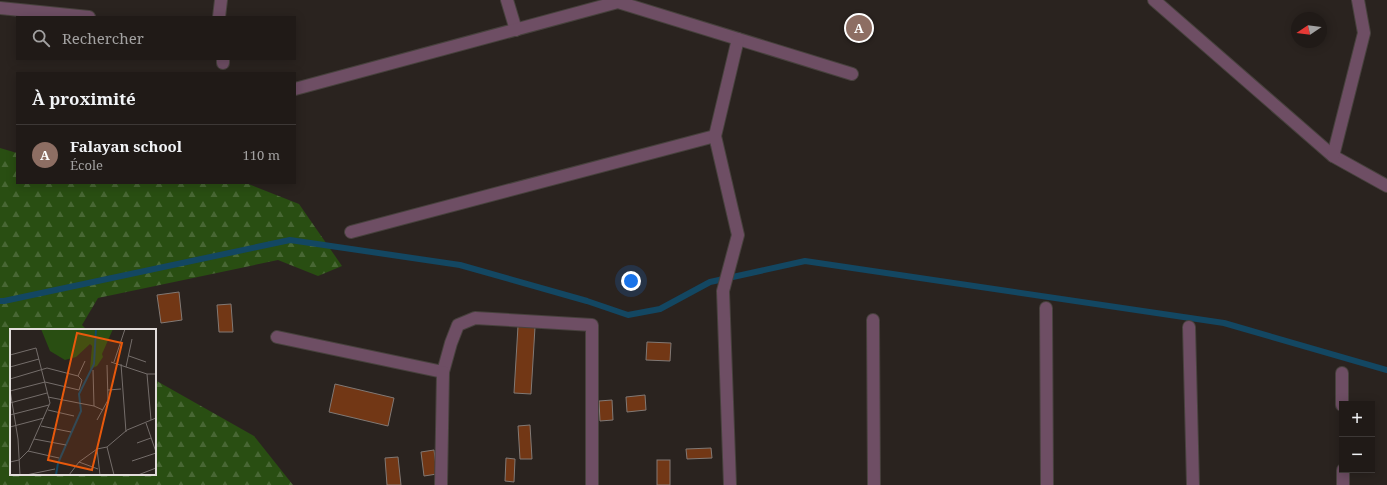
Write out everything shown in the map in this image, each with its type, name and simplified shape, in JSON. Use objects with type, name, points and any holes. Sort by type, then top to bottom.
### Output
[{"type":"street","points":[[220,16],[221,0]]},
{"type":"street","points":[[507,0],[516,30]]},
{"type":"street","points":[[1156,0],[1333,156],[1387,186]]},
{"type":"street","points":[[1333,156],[1364,33],[1358,0]]},
{"type":"street","points":[[296,89],[618,2],[852,74]]},
{"type":"street","points":[[0,8],[79,16]]},
{"type":"street","points":[[730,485],[723,291],[738,235],[715,136],[738,38]]},
{"type":"street","points":[[351,232],[715,136]]},
{"type":"street","points":[[1046,308],[1047,485]]},
{"type":"street","points":[[442,485],[443,372],[458,325],[475,318],[592,325],[592,485]]},
{"type":"street","points":[[873,320],[874,485]]},
{"type":"street","points":[[1189,327],[1192,485]]},
{"type":"street","points":[[277,337],[443,372]]},
{"type":"street","points":[[1342,373],[1342,401]]},
{"type":"street","points":[[1343,473],[1343,485]]},
{"type":"green space","points":[[0,148],[16,153],[16,184],[249,184],[299,204],[342,266],[318,276],[278,260],[98,298],[82,325],[86,329],[10,329],[10,475],[156,475],[156,381],[254,436],[293,485],[0,485]]},
{"type":"building","points":[[179,292],[182,320],[161,323],[157,295]]},
{"type":"building","points":[[231,304],[233,332],[219,332],[217,305]]},
{"type":"building","points":[[518,326],[535,327],[531,394],[514,393]]},
{"type":"building","points":[[647,342],[671,343],[670,361],[646,360]]},
{"type":"building","points":[[335,384],[394,398],[388,426],[329,412]]},
{"type":"building","points":[[645,395],[646,410],[627,412],[626,397]]},
{"type":"building","points":[[612,400],[613,420],[600,421],[599,401]]},
{"type":"building","points":[[530,425],[532,459],[520,459],[518,426]]},
{"type":"building","points":[[711,448],[712,458],[687,459],[686,449]]},
{"type":"building","points":[[434,450],[437,474],[424,476],[421,452]]},
{"type":"building","points":[[398,457],[401,485],[387,485],[385,458]]},
{"type":"building","points":[[506,458],[515,459],[514,482],[505,481]]},
{"type":"building","points":[[657,460],[670,460],[670,485],[657,485]]},
{"type":"waterway","points":[[0,301],[290,240],[460,265],[587,301],[628,315],[660,309],[710,282],[805,261],[1224,323],[1387,370]]},
{"type":"place","name":"Falayan school","points":[[859,28]]}]
